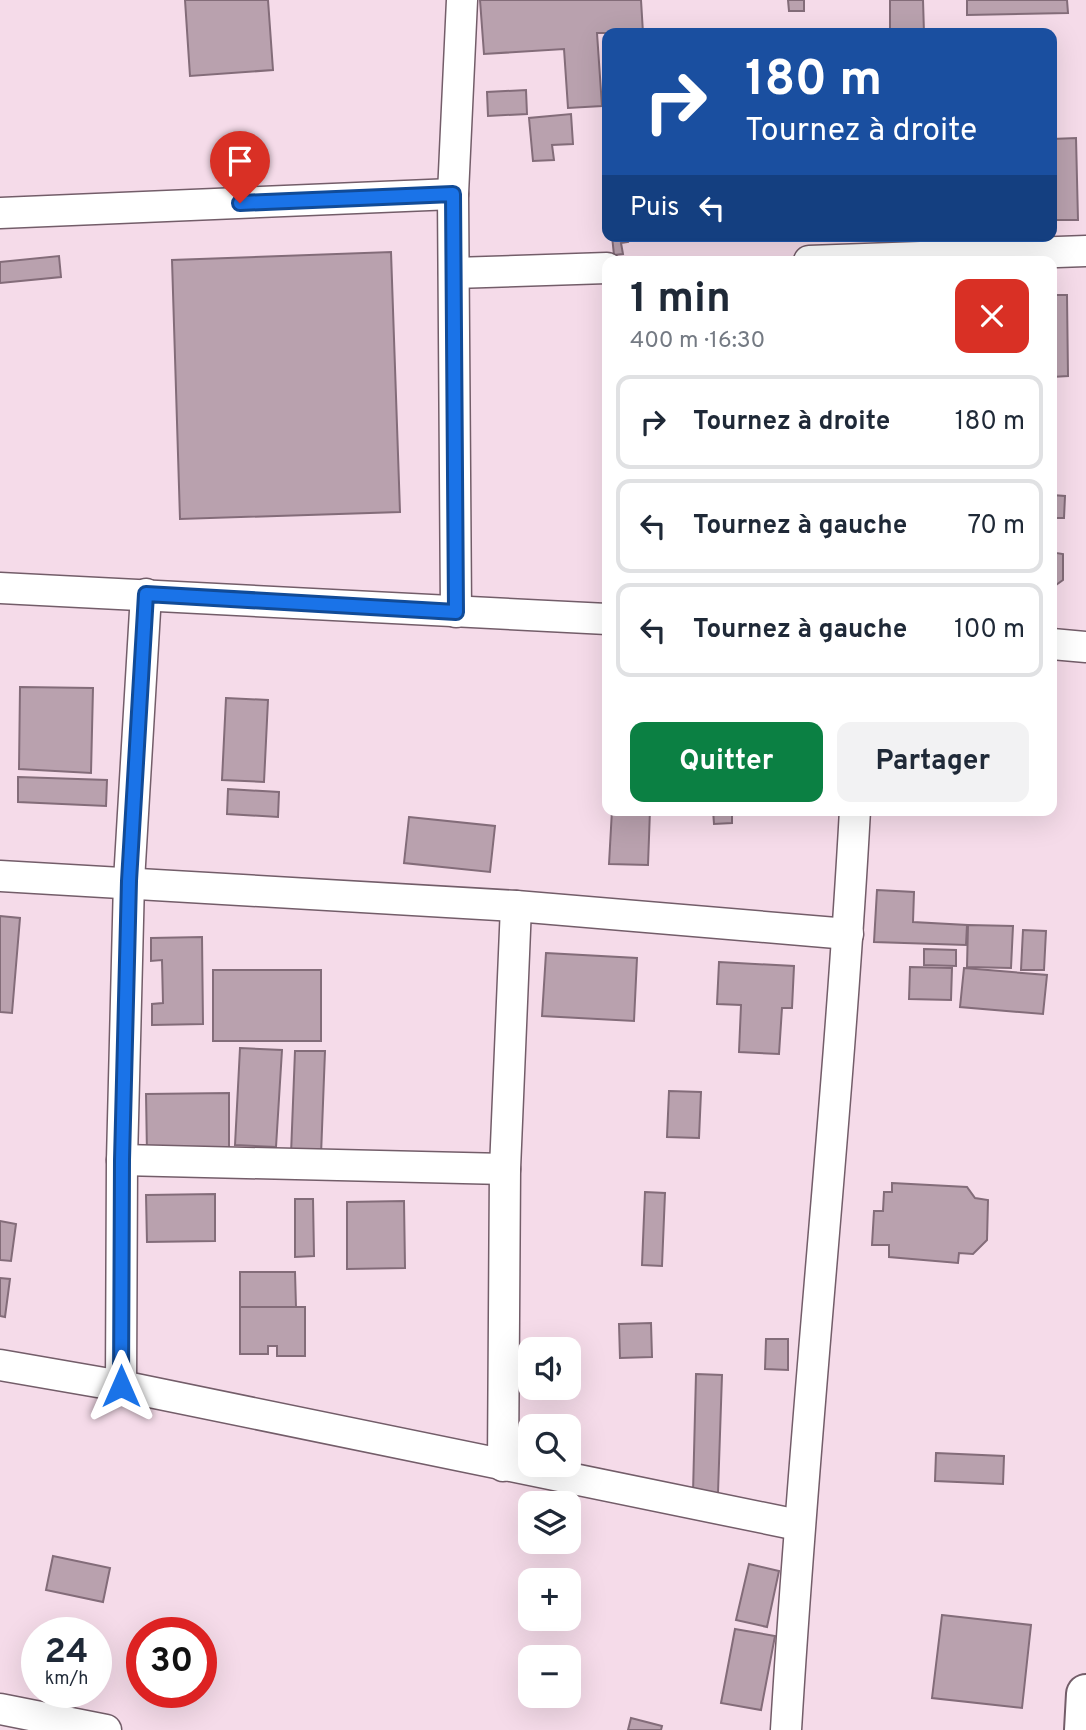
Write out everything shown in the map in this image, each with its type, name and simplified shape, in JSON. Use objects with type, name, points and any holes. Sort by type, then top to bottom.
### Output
[{"type":"street","points":[[456,612],[453,194],[462,0]]},
{"type":"street","points":[[0,213],[453,194]]},
{"type":"street","points":[[948,256],[1086,251]]},
{"type":"street","points":[[454,273],[602,268]]},
{"type":"street","points":[[0,588],[602,619]]},
{"type":"street","points":[[121,1386],[122,1160],[129,881],[146,594]]},
{"type":"street","points":[[1057,644],[1086,647]]},
{"type":"street","points":[[786,1730],[798,1525],[848,933],[855,816]]},
{"type":"street","points":[[0,876],[129,881],[516,906],[848,933]]},
{"type":"street","points":[[503,1466],[505,1169],[516,906]]},
{"type":"street","points":[[122,1160],[505,1169]]},
{"type":"street","points":[[0,1366],[121,1386],[798,1525]]},
{"type":"street","points":[[1084,1730],[1086,1694]]},
{"type":"street","points":[[0,1709],[106,1730]]},
{"type":"building","points":[[185,0],[268,0],[273,70],[190,76]]},
{"type":"building","points":[[480,0],[641,0],[643,28],[602,28],[602,33],[597,33],[602,106],[568,108],[564,49],[484,54]]},
{"type":"building","points":[[788,0],[804,0],[804,11],[789,11]]},
{"type":"building","points":[[890,0],[923,0],[924,28],[890,28]]},
{"type":"building","points":[[967,0],[1067,0],[1068,13],[967,15]]},
{"type":"building","points":[[526,90],[527,114],[488,116],[487,92]]},
{"type":"building","points":[[571,114],[573,144],[552,145],[554,160],[533,161],[529,118]]},
{"type":"building","points":[[1076,138],[1078,220],[1057,220],[1057,139]]},
{"type":"building","points":[[613,242],[628,242],[621,243],[623,254],[614,255]]},
{"type":"building","points":[[391,252],[400,512],[180,519],[172,260]]},
{"type":"building","points":[[59,256],[61,277],[0,283],[0,262]]},
{"type":"building","points":[[1057,295],[1067,295],[1068,376],[1057,377]]},
{"type":"building","points":[[1057,495],[1065,496],[1064,518],[1057,518]]},
{"type":"building","points":[[1057,553],[1063,554],[1063,580],[1057,584]]},
{"type":"building","points":[[20,687],[93,688],[91,773],[19,769]]},
{"type":"building","points":[[226,698],[268,700],[264,782],[222,780]]},
{"type":"building","points":[[18,777],[107,780],[106,806],[18,802]]},
{"type":"building","points":[[228,789],[279,792],[278,817],[227,814]]},
{"type":"building","points":[[612,816],[650,816],[648,865],[609,864]]},
{"type":"building","points":[[713,816],[732,816],[732,823],[714,824]]},
{"type":"building","points":[[409,817],[495,826],[490,872],[404,863]]},
{"type":"building","points":[[877,890],[914,892],[913,922],[967,925],[966,945],[874,942]]},
{"type":"building","points":[[0,916],[20,918],[12,1013],[0,1012]]},
{"type":"building","points":[[968,925],[1013,926],[1011,968],[967,967]]},
{"type":"building","points":[[1023,930],[1046,931],[1044,970],[1021,970]]},
{"type":"building","points":[[202,937],[203,1024],[152,1025],[152,1004],[163,1003],[162,960],[151,961],[151,938]]},
{"type":"building","points":[[924,949],[956,950],[956,966],[924,965]]},
{"type":"building","points":[[546,953],[637,958],[634,1021],[542,1016]]},
{"type":"building","points":[[719,962],[794,966],[792,1008],[782,1008],[779,1054],[739,1052],[741,1005],[717,1004]]},
{"type":"building","points":[[910,967],[952,968],[951,1000],[909,999]]},
{"type":"building","points":[[964,968],[1047,975],[1043,1014],[960,1007]]},
{"type":"building","points":[[213,970],[321,970],[321,1041],[213,1041]]},
{"type":"building","points":[[240,1048],[282,1050],[276,1147],[235,1145]]},
{"type":"building","points":[[295,1051],[325,1051],[321,1155],[291,1154]]},
{"type":"building","points":[[669,1091],[701,1092],[699,1138],[667,1137]]},
{"type":"building","points":[[229,1093],[229,1153],[147,1154],[146,1094]]},
{"type":"building","points":[[892,1183],[967,1187],[975,1198],[988,1200],[987,1240],[973,1254],[959,1253],[958,1263],[889,1257],[889,1245],[872,1245],[874,1211],[883,1211],[884,1192],[892,1192]]},
{"type":"building","points":[[645,1192],[665,1193],[662,1266],[642,1265]]},
{"type":"building","points":[[215,1194],[215,1241],[147,1242],[146,1195]]},
{"type":"building","points":[[295,1199],[313,1199],[314,1256],[295,1257]]},
{"type":"building","points":[[404,1201],[405,1268],[347,1269],[347,1202]]},
{"type":"building","points":[[0,1221],[16,1224],[11,1261],[0,1260]]},
{"type":"building","points":[[240,1272],[295,1272],[296,1307],[240,1307]]},
{"type":"building","points":[[0,1278],[10,1279],[5,1317],[0,1316]]},
{"type":"building","points":[[240,1307],[305,1307],[305,1356],[277,1356],[277,1346],[268,1346],[268,1354],[240,1354]]},
{"type":"building","points":[[651,1323],[652,1357],[620,1358],[619,1324]]},
{"type":"building","points":[[766,1339],[788,1339],[788,1370],[765,1369]]},
{"type":"building","points":[[696,1374],[722,1375],[718,1493],[693,1493]]},
{"type":"building","points":[[936,1453],[1004,1456],[1003,1484],[935,1481]]},
{"type":"building","points":[[53,1556],[110,1568],[103,1602],[46,1590]]},
{"type":"building","points":[[749,1564],[779,1571],[767,1627],[736,1620]]},
{"type":"building","points":[[942,1615],[1031,1625],[1022,1708],[932,1698]]},
{"type":"building","points":[[735,1629],[775,1636],[761,1710],[721,1703]]},
{"type":"building","points":[[631,1718],[662,1726],[661,1730],[628,1730]]},
{"type":"route","points":[[121,1386],[122,1160],[129,881],[146,594],[456,612],[453,194],[240,203]]}]
